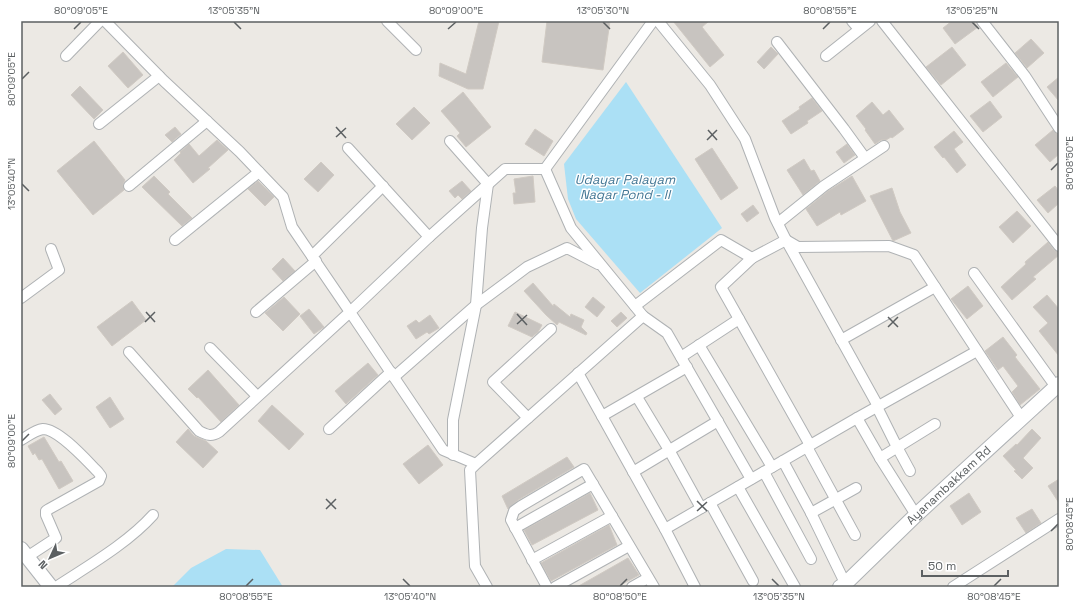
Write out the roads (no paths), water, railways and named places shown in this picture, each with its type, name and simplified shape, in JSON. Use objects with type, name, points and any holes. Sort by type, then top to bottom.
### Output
[{"type":"street","points":[[66,56],[100,21]]},
{"type":"street","points":[[105,21],[283,197],[292,227],[443,450],[476,464]]},
{"type":"street","points":[[387,21],[416,50]]},
{"type":"street","points":[[545,169],[653,21]]},
{"type":"street","points":[[658,21],[710,85],[745,139],[786,240],[878,406],[910,471]]},
{"type":"street","points":[[826,56],[856,25],[870,21]]},
{"type":"street","points":[[882,21],[1059,246]]},
{"type":"street","points":[[982,21],[1025,76],[1059,128]]},
{"type":"street","points":[[777,42],[865,158]]},
{"type":"street","points":[[99,124],[159,76]]},
{"type":"street","points":[[129,186],[207,121]]},
{"type":"street","points":[[450,141],[488,184],[482,228],[476,305],[453,420],[453,455]]},
{"type":"street","points":[[778,223],[824,186],[884,146]]},
{"type":"street","points":[[348,148],[429,236]]},
{"type":"street","points":[[129,352],[199,431],[207,436],[214,435],[350,312],[429,236],[505,169],[545,169]]},
{"type":"street","points":[[545,169],[571,228],[643,316],[667,333],[751,479]]},
{"type":"street","points":[[175,240],[259,172]]},
{"type":"street","points":[[256,312],[314,259],[383,186]]},
{"type":"street","points":[[635,306],[721,240],[752,258]]},
{"type":"street","points":[[786,240],[752,258],[721,287],[809,446],[855,535]]},
{"type":"street","points":[[786,240],[798,246],[889,246],[914,255],[1022,419]]},
{"type":"street","points":[[329,429],[476,305],[527,267],[567,248],[603,268]]},
{"type":"street","points":[[21,298],[59,270],[51,249]]},
{"type":"street","points":[[974,273],[1058,386]]},
{"type":"street","points":[[841,340],[934,287]]},
{"type":"street","points":[[487,587],[475,566],[470,470],[643,316]]},
{"type":"street","points":[[681,357],[739,319]]},
{"type":"street","points":[[528,418],[493,382],[551,329]]},
{"type":"street","points":[[699,345],[768,470],[811,559]]},
{"type":"street","points":[[210,348],[258,396]]},
{"type":"street","points":[[664,529],[977,351]]},
{"type":"street","points":[[602,416],[687,367]]},
{"type":"street","points":[[578,373],[695,587]]},
{"type":"street","name":"Ayanambakkam Rd","points":[[844,586],[916,515],[1058,386]]},
{"type":"street","points":[[637,397],[752,581]]},
{"type":"street","points":[[857,418],[916,515]]},
{"type":"street","points":[[633,472],[718,421]]},
{"type":"street","points":[[880,458],[935,424]]},
{"type":"street","points":[[21,440],[36,431],[44,429],[58,434],[101,476],[99,481],[46,511],[46,515],[56,538],[24,553],[51,587]]},
{"type":"street","points":[[783,461],[811,513],[844,586]]},
{"type":"street","points":[[547,587],[511,520],[514,511],[584,469],[654,587]]},
{"type":"street","points":[[515,528],[593,484]]},
{"type":"street","points":[[738,487],[795,587]]},
{"type":"street","points":[[811,513],[856,488]]},
{"type":"street","points":[[56,587],[126,540],[141,528],[152,515]]},
{"type":"street","points":[[532,560],[612,516]]},
{"type":"street","points":[[953,587],[1059,519]]},
{"type":"street","points":[[556,587],[629,546]]},
{"type":"street","points":[[632,587],[648,578]]},
{"type":"water","name":"Udayar Palayam Nagar Pond - II","points":[[626,82],[722,228],[640,293],[576,219],[568,199],[564,164]]},
{"type":"water","points":[[226,549],[260,550],[283,587],[172,587],[191,568]]}]
